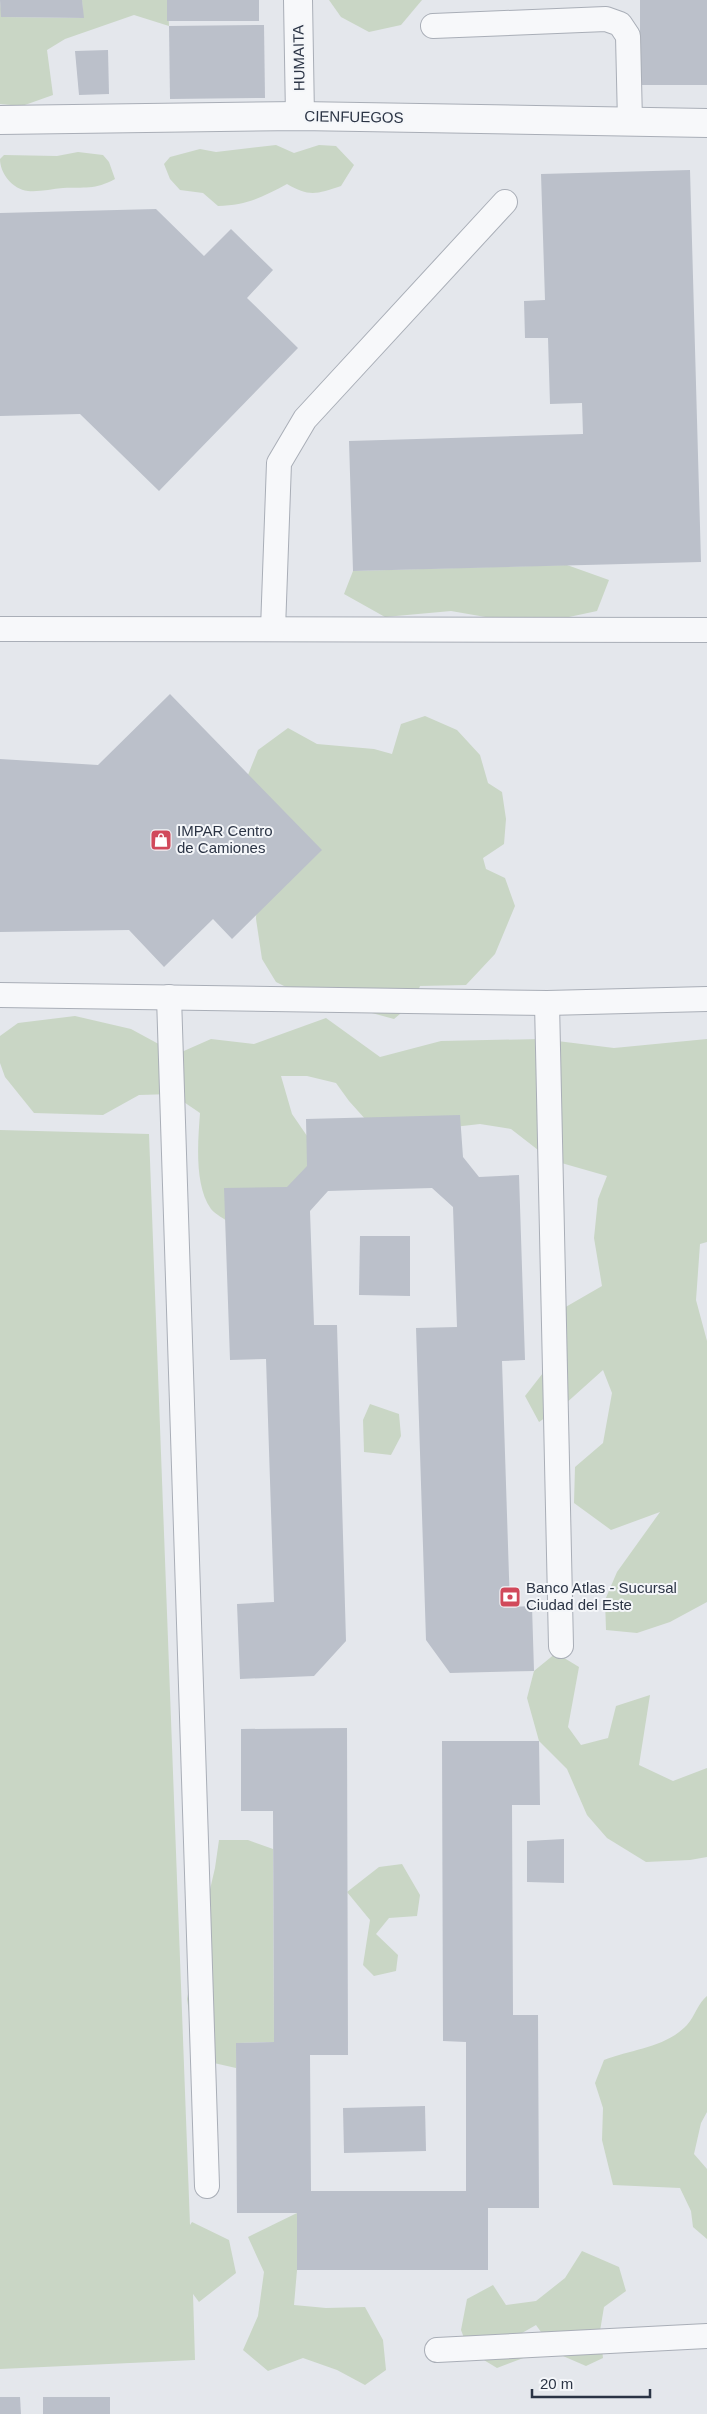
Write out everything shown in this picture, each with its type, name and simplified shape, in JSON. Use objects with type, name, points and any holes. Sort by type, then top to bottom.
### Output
[{"type":"street","name":"HUMAITA","points":[[298,0],[300,116]]},
{"type":"street","name":"CIENFUEGOS","points":[[0,120],[300,116],[707,123]]},
{"type":"lane","points":[[433,26],[606,19],[620,24],[628,36],[630,122]]},
{"type":"lane","points":[[273,629],[279,463],[305,420],[505,202]]},
{"type":"lane","points":[[0,628],[707,630]]},
{"type":"lane","points":[[0,995],[547,1003],[707,999]]},
{"type":"lane","points":[[169,997],[208,2186]]},
{"type":"lane","points":[[547,1003],[561,1646]]},
{"type":"lane","points":[[437,2350],[707,2336]]},
{"type":"green space","points":[[0,0],[2,17],[83,18],[82,0],[168,0],[169,26],[134,15],[65,39],[47,50],[53,95],[22,106],[0,104]]},
{"type":"green space","points":[[329,0],[422,0],[401,25],[369,32],[341,17]]},
{"type":"green space","points":[[276,145],[294,153],[319,145],[336,146],[354,165],[341,186],[333,189],[313,193],[301,191],[287,184],[254,200],[218,206],[203,193],[180,190],[170,179],[164,164],[170,157],[200,149],[216,152]]},
{"type":"green space","points":[[78,152],[103,155],[109,162],[115,179],[108,183],[89,187],[41,191],[22,190],[8,180],[2,170],[0,159],[4,155],[57,156]]},
{"type":"green space","points":[[567,565],[609,580],[597,611],[569,617],[515,622],[451,611],[385,617],[344,594],[353,571]]},
{"type":"green space","points":[[425,716],[457,730],[480,755],[488,783],[502,792],[506,819],[504,844],[483,858],[486,869],[505,878],[515,906],[495,954],[466,985],[420,986],[413,1003],[394,1019],[298,993],[276,982],[262,959],[256,919],[258,878],[244,785],[258,750],[288,728],[317,744],[374,749],[392,754],[401,724]]},
{"type":"green space","points":[[75,1016],[131,1029],[177,1054],[211,1039],[254,1044],[326,1018],[380,1057],[441,1041],[541,1039],[614,1048],[707,1039],[707,1242],[700,1244],[696,1300],[707,1341],[707,1602],[670,1622],[637,1633],[606,1630],[605,1600],[617,1572],[660,1512],[611,1530],[574,1503],[575,1467],[603,1443],[612,1393],[603,1370],[564,1405],[539,1422],[525,1396],[550,1364],[557,1312],[602,1286],[594,1238],[598,1199],[607,1176],[551,1160],[511,1129],[480,1124],[436,1129],[384,1140],[349,1101],[336,1083],[307,1076],[281,1076],[292,1114],[329,1168],[248,1232],[211,1209],[202,1188],[198,1162],[200,1113],[172,1094],[139,1095],[103,1115],[34,1113],[5,1077],[0,1063],[0,1036],[18,1023]]},
{"type":"green space","points":[[0,1130],[149,1134],[190,2225],[192,2222],[229,2240],[236,2273],[199,2302],[193,2294],[195,2360],[0,2369]]},
{"type":"green space","points":[[370,1404],[399,1414],[401,1436],[391,1455],[364,1452],[363,1420]]},
{"type":"green space","points":[[556,1653],[579,1667],[568,1727],[581,1745],[608,1738],[616,1706],[650,1695],[639,1765],[673,1781],[707,1768],[707,1857],[690,1860],[646,1862],[607,1838],[587,1815],[567,1769],[539,1741],[527,1698],[534,1671]]},
{"type":"green space","points":[[219,1840],[248,1840],[273,1849],[274,2042],[237,2043],[236,2068],[205,2061],[192,2032],[187,1999],[215,1868]]},
{"type":"green space","points":[[402,1864],[420,1895],[417,1916],[389,1918],[376,1934],[398,1955],[396,1971],[374,1976],[363,1965],[370,1920],[347,1892],[379,1867]]},
{"type":"green space","points":[[707,1996],[707,2112],[701,2123],[694,2154],[707,2169],[707,2239],[693,2227],[691,2211],[680,2188],[613,2185],[602,2140],[603,2108],[595,2083],[604,2060],[669,2039],[687,2025],[701,2002]]},
{"type":"green space","points":[[297,2213],[297,2270],[294,2305],[326,2308],[365,2307],[383,2340],[386,2370],[365,2385],[337,2370],[303,2358],[268,2371],[243,2350],[258,2316],[264,2272],[248,2237]]},
{"type":"green space","points":[[582,2251],[619,2267],[626,2291],[604,2307],[600,2331],[603,2358],[586,2366],[556,2353],[536,2325],[515,2337],[526,2357],[497,2368],[469,2351],[461,2330],[467,2299],[493,2285],[506,2305],[536,2301],[565,2278]]},
{"type":"building","points":[[0,0],[82,0],[84,18],[1,17]]},
{"type":"building","points":[[167,0],[259,0],[259,21],[167,21]]},
{"type":"building","points":[[640,0],[707,0],[707,85],[640,85]]},
{"type":"building","points":[[264,25],[265,98],[170,99],[169,26]]},
{"type":"building","points":[[108,50],[109,94],[79,95],[75,51]]},
{"type":"building","points":[[690,170],[701,562],[353,571],[349,441],[583,434],[582,403],[550,404],[548,338],[525,338],[524,301],[545,300],[541,174]]},
{"type":"building","points":[[156,209],[204,256],[231,229],[273,270],[247,298],[298,348],[159,491],[80,414],[0,416],[0,213]]},
{"type":"building","points":[[170,694],[322,850],[232,939],[213,919],[164,967],[129,930],[0,932],[0,759],[98,765]]},
{"type":"building","points":[[460,1115],[463,1157],[479,1177],[519,1175],[525,1360],[502,1361],[510,1607],[532,1606],[534,1671],[450,1673],[426,1640],[416,1328],[457,1327],[453,1207],[432,1188],[328,1191],[310,1211],[314,1325],[337,1325],[346,1641],[314,1676],[240,1679],[237,1604],[274,1602],[266,1359],[230,1360],[224,1188],[287,1187],[307,1166],[306,1119]]},
{"type":"building","points":[[360,1236],[410,1236],[410,1296],[359,1295]]},
{"type":"building","points":[[347,1728],[348,2055],[310,2055],[311,2191],[466,2191],[466,2042],[443,2041],[442,1741],[539,1741],[540,1805],[512,1805],[513,2015],[538,2015],[539,2208],[488,2208],[488,2270],[297,2270],[297,2213],[237,2213],[236,2043],[274,2042],[273,1811],[241,1811],[241,1729]]},
{"type":"building","points":[[564,1839],[564,1883],[527,1882],[527,1841]]},
{"type":"building","points":[[425,2106],[426,2151],[344,2153],[343,2108]]},
{"type":"building","points":[[0,2397],[20,2397],[21,2414],[0,2414]]},
{"type":"building","points":[[43,2397],[110,2397],[110,2414],[43,2414]]},
{"type":"place","name":"IMPAR Centro de Camiones","points":[[161,840]]},
{"type":"place","name":"Banco Atlas - Sucursal Ciudad del Este","points":[[510,1597]]}]
